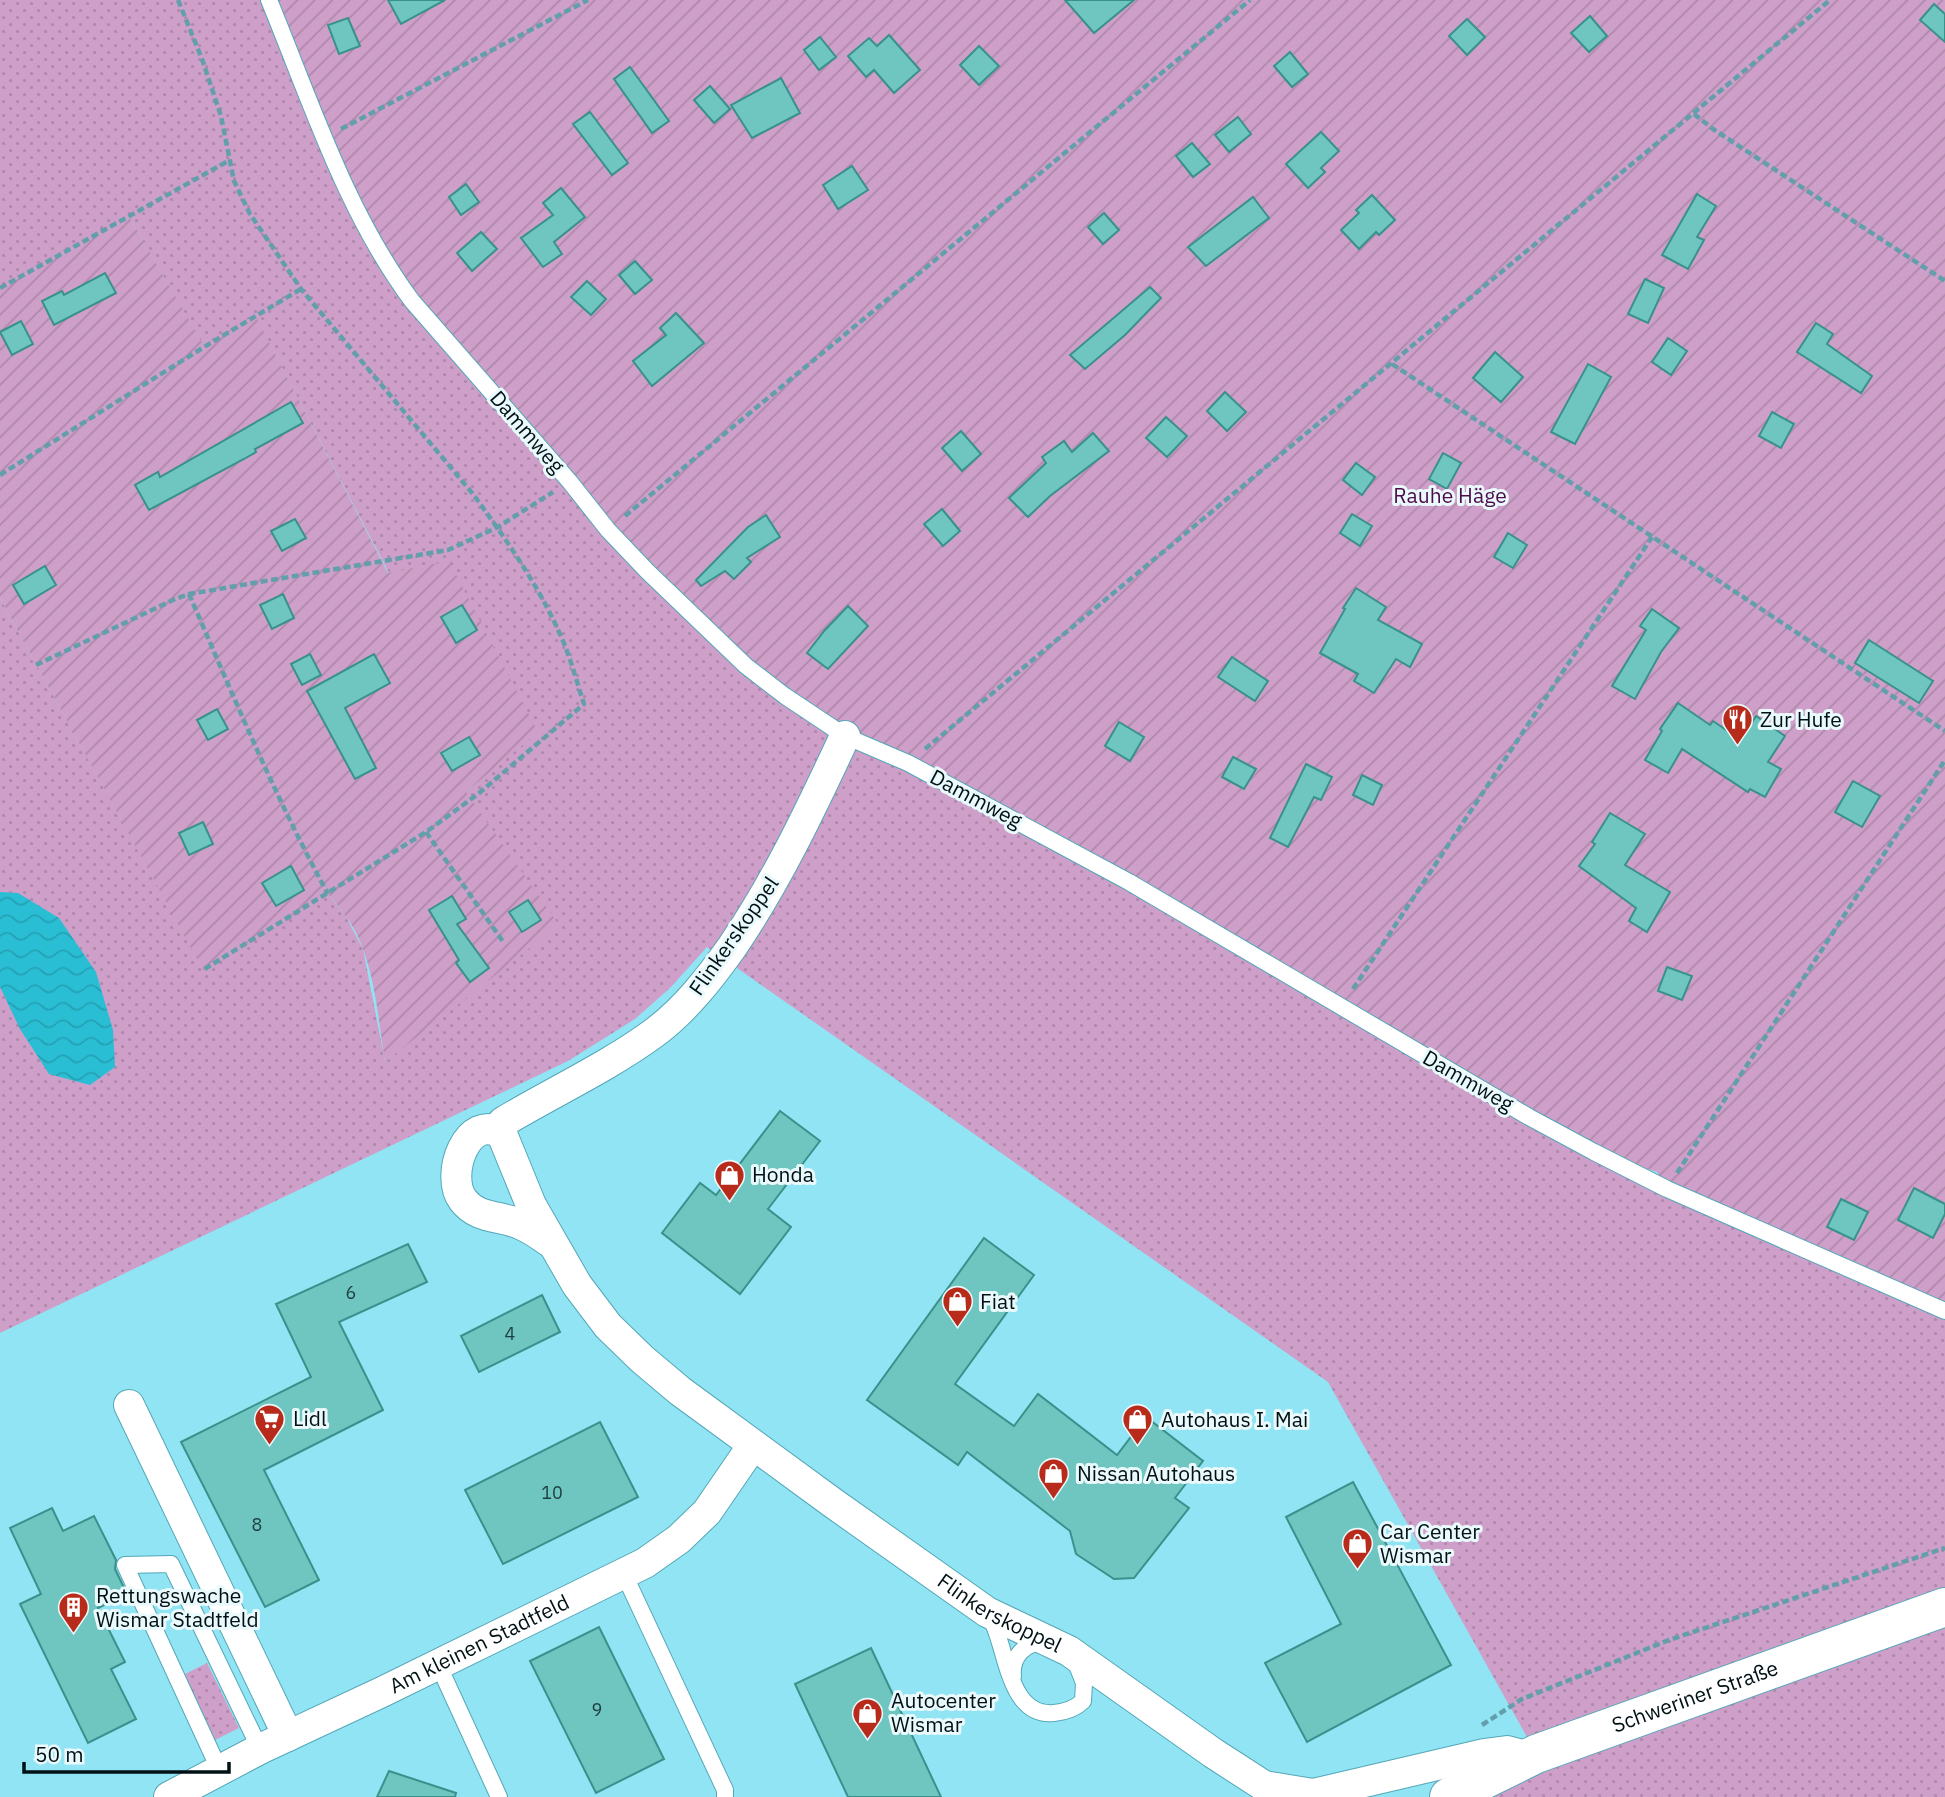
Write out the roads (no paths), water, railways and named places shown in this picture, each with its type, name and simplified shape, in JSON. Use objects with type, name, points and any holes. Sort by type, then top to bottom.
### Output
[{"type":"main road","name":"Schweriner Straße","points":[[1449,1797],[1530,1757],[1945,1607]]},
{"type":"street","name":"Flinkerskoppel","points":[[845,736],[789,855],[751,918],[708,980],[681,1010],[656,1032],[619,1057],[503,1122],[502,1134],[526,1194],[577,1285],[608,1326],[642,1359],[752,1445],[987,1612],[1058,1646],[1264,1786],[1313,1794],[1484,1754],[1507,1751],[1530,1757]]},
{"type":"street","name":"Flinkerskoppel","points":[[502,1134],[494,1128],[486,1128],[468,1140],[456,1168],[457,1187],[463,1200],[475,1211],[521,1224],[552,1243]]},
{"type":"street","points":[[129,1405],[288,1736]]},
{"type":"street","name":"Am kleinen Stadtfeld","points":[[169,1797],[219,1769],[645,1563],[679,1539],[707,1512],[752,1445]]},
{"type":"lane","name":"Dammweg","points":[[269,0],[349,195],[389,270],[412,301],[570,481],[608,530],[746,666],[845,736],[908,763],[1129,882],[1529,1117],[1667,1189],[1945,1311]]},
{"type":"lane","points":[[219,1769],[125,1565],[171,1564],[260,1749]]},
{"type":"lane","points":[[624,1574],[725,1790],[725,1797]]},
{"type":"lane","points":[[987,1612],[1001,1639],[1005,1660],[1014,1685],[1021,1699],[1040,1712],[1056,1713],[1073,1709],[1083,1701],[1085,1692],[1082,1676],[1058,1646],[1028,1646],[1015,1659],[1012,1669],[1014,1685]]},
{"type":"lane","points":[[438,1664],[499,1797]]},
{"type":"water","points":[[0,892],[18,893],[59,918],[96,972],[113,1030],[115,1067],[90,1085],[49,1074],[20,1029],[0,987]]},
{"type":"place","name":"Zur Hufe","points":[[1737,747]]},
{"type":"place","name":"Honda","points":[[729,1202]]},
{"type":"place","name":"Fiat","points":[[957,1329]]},
{"type":"place","name":"Lidl","points":[[270,1446]]},
{"type":"place","name":"Autohaus I. Mai","points":[[1138,1447]]},
{"type":"place","name":"Nissan Autohaus","points":[[1054,1501]]},
{"type":"place","name":"Car Center Wismar","points":[[1357,1571]]},
{"type":"place","name":"Rettungswache Wismar Stadtfeld","points":[[73,1635]]},
{"type":"place","name":"Autocenter Wismar","points":[[868,1740]]},
{"type":"park label","name":"Rauhe Häge","points":[[1450,496]]}]
